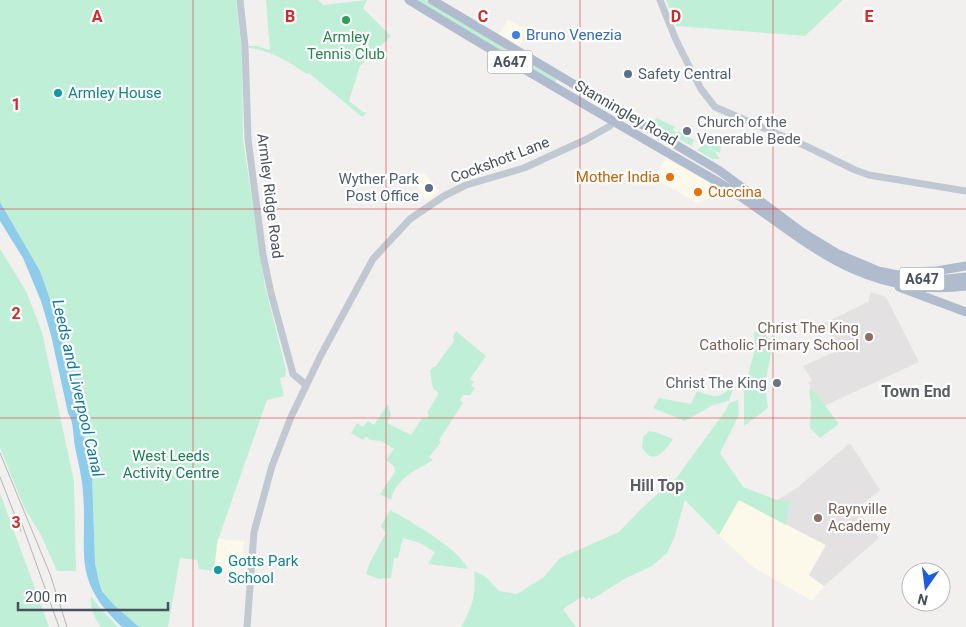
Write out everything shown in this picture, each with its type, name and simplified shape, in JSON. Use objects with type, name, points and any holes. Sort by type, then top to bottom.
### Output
[{"type":"main road","name":"Stanningley Road","points":[[409,0],[469,38],[720,183],[800,240],[856,271],[879,275]]},
{"type":"main road","name":"Stanningley Road","points":[[432,0],[720,171],[819,243],[879,275]]},
{"type":"main road","points":[[569,82],[567,88],[571,97]]},
{"type":"main road","points":[[594,97],[599,107],[609,113],[612,122],[627,117]]},
{"type":"main road","name":"A647","points":[[879,275],[966,266]]},
{"type":"main road","name":"A647","points":[[879,275],[925,279],[966,277]]},
{"type":"main road","name":"A647","points":[[879,275],[922,287],[966,286]]},
{"type":"main road","name":"A647","points":[[879,275],[966,312]]},
{"type":"street","name":"Armley Ridge Road","points":[[240,0],[245,46],[248,139],[263,255],[271,293],[293,374],[306,385]]},
{"type":"street","points":[[660,0],[688,64],[701,89],[715,107],[869,175],[966,191]]},
{"type":"street","name":"Cockshott Lane","points":[[306,385],[372,259],[410,219],[444,196],[462,187],[524,168],[587,139],[610,126],[612,122]]},
{"type":"street","points":[[247,627],[256,520],[280,444],[306,385]]},
{"type":"shaded area","points":[[508,19],[527,30],[519,47],[499,35]]},
{"type":"shaded area","points":[[666,158],[711,184],[709,198],[697,203],[654,178]]},
{"type":"shaded area","points":[[424,173],[439,191],[426,201],[414,180]]},
{"type":"shaded area","name":"Christ The King Catholic Primary School","points":[[871,292],[886,297],[919,362],[824,406],[808,383],[812,380],[803,366],[837,351],[824,323],[868,302]]},
{"type":"shaded area","name":"Raynville Academy","points":[[850,443],[880,490],[857,509],[879,538],[824,586],[809,575],[826,545],[760,511],[798,487]]},
{"type":"shaded area","points":[[739,500],[826,545],[809,575],[824,586],[812,601],[753,567],[719,535]]},
{"type":"shaded area","points":[[218,539],[244,541],[241,572],[214,571]]},
{"type":"green space","name":"West Leeds Activity Centre","points":[[0,0],[236,0],[242,53],[243,140],[265,286],[286,370],[285,377],[280,378],[284,396],[267,400],[217,543],[214,571],[199,569],[197,560],[180,558],[168,627],[139,627],[114,605],[102,590],[99,582],[95,563],[92,474],[58,322],[40,271],[0,202]]},
{"type":"green space","points":[[266,0],[318,0],[323,5],[367,0],[363,8],[391,36],[360,66],[349,101],[363,112],[367,112],[362,117],[309,73],[307,74],[287,61],[265,51],[249,48],[249,46],[257,46],[270,50]]},
{"type":"green space","points":[[418,0],[425,0],[506,48],[505,51],[514,57],[516,55],[557,79],[554,84],[423,6]]},
{"type":"green space","points":[[666,0],[843,0],[805,36],[676,26]]},
{"type":"green space","points":[[657,118],[675,127],[673,130],[677,133],[678,131],[694,140],[692,146],[654,126],[653,121]]},
{"type":"green space","points":[[720,134],[723,135],[720,153],[706,147],[715,152],[720,159],[712,159],[697,150],[703,145],[706,136],[711,139],[710,142],[716,145],[719,139],[716,137]]},
{"type":"green space","points":[[0,249],[26,291],[42,332],[74,481],[76,571],[57,571],[41,535],[25,509],[0,448]]},
{"type":"green space","points":[[456,331],[486,356],[470,379],[474,382],[471,386],[475,388],[470,395],[463,395],[460,400],[463,403],[439,440],[441,442],[429,457],[433,460],[407,476],[397,486],[391,500],[380,494],[395,472],[394,466],[386,460],[394,449],[381,441],[371,440],[366,437],[363,440],[351,433],[357,423],[363,427],[368,421],[374,425],[388,404],[391,415],[387,423],[411,435],[422,418],[427,418],[429,415],[427,413],[438,395],[437,391],[433,389],[430,371],[454,341],[453,336]]},
{"type":"green space","points":[[761,331],[773,342],[765,385],[768,408],[744,426],[744,390],[755,349],[754,332]]},
{"type":"green space","points":[[734,385],[729,401],[713,405],[685,421],[653,408],[659,398],[691,404],[697,391],[717,396]]},
{"type":"green space","points":[[811,387],[839,424],[820,438],[810,428],[811,404],[809,391]]},
{"type":"green space","points":[[738,400],[739,415],[720,453],[743,487],[777,500],[790,501],[786,525],[739,500],[719,535],[685,500],[674,538],[667,553],[652,566],[626,578],[591,600],[590,597],[586,600],[583,596],[563,609],[576,627],[461,627],[473,600],[474,571],[486,577],[499,591],[517,594],[544,577],[560,558],[619,532],[642,508],[677,477],[726,410],[729,403]]},
{"type":"green space","points":[[649,431],[673,439],[655,457],[646,454],[642,448],[643,437]]},
{"type":"green space","points":[[0,493],[49,627],[0,627]]},
{"type":"green space","points":[[390,510],[445,544],[463,561],[468,569],[428,564],[435,552],[420,543],[403,538],[398,558],[394,558],[391,578],[379,579],[366,574],[370,562],[386,533],[381,526]]},
{"type":"green space","points":[[91,596],[118,627],[101,627],[93,613]]},
{"type":"water","points":[[0,202],[40,271],[58,322],[92,474],[95,563],[99,582],[102,591],[114,605],[139,627],[122,627],[106,610],[88,579],[85,564],[81,475],[73,429],[41,301],[23,258],[0,221]]},
{"type":"railway","points":[[0,453],[50,574],[67,627]]},
{"type":"railway","points":[[0,477],[21,531]]},
{"type":"railway","points":[[22,524],[59,627]]},
{"type":"place","name":"Armley Tennis Club","points":[[346,20]]},
{"type":"place","name":"Bruno Venezia","points":[[516,35]]},
{"type":"place","name":"Safety Central","points":[[628,74]]},
{"type":"place","name":"Armley House","points":[[58,93]]},
{"type":"place","name":"Church of the Venerable Bede","points":[[687,131]]},
{"type":"place","name":"Mother India","points":[[670,177]]},
{"type":"place","name":"Wyther Park Post Office","points":[[429,188]]},
{"type":"place","name":"Cuccina","points":[[698,192]]},
{"type":"place","name":"Christ The King Catholic Primary School","points":[[869,337]]},
{"type":"place","name":"Christ The King","points":[[777,383]]},
{"type":"place","name":"Raynville Academy","points":[[818,518]]},
{"type":"place","name":"Gotts Park School","points":[[218,570]]},
{"type":"district","name":"Town End","points":[[916,391]]},
{"type":"district","name":"Hill Top","points":[[657,485]]},
{"type":"water label","name":"Leeds and Liverpool Canal","points":[[78,388]]}]
